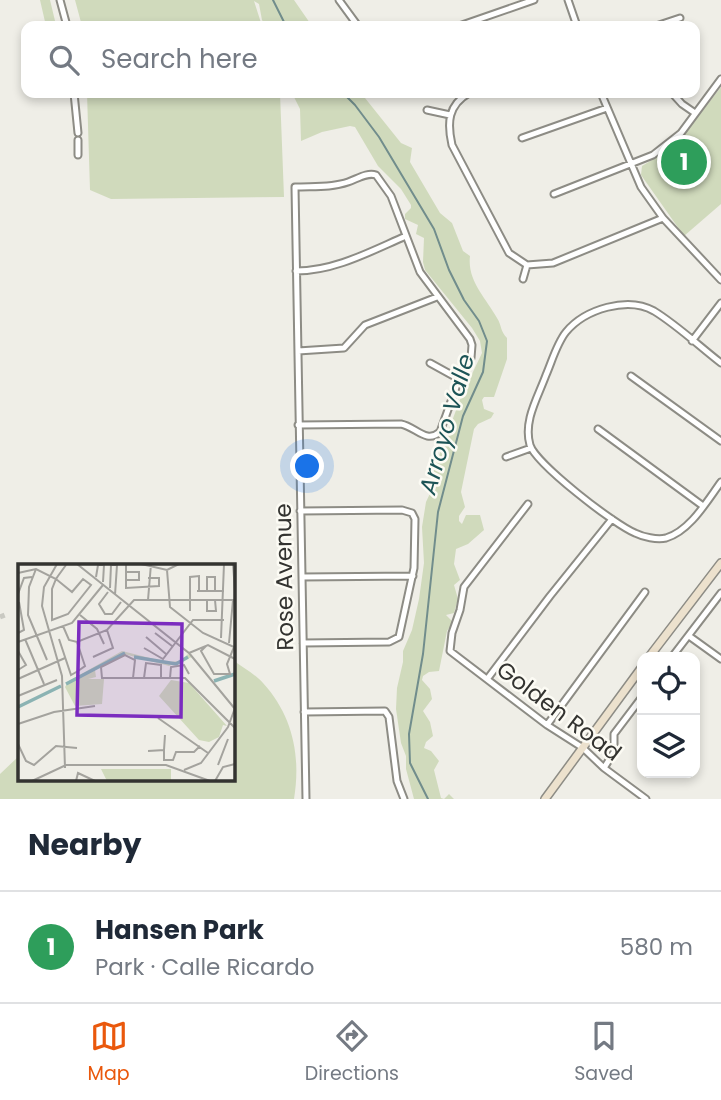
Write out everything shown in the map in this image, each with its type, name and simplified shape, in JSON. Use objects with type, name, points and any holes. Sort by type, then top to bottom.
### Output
[{"type":"main road","points":[[653,652],[721,563]]},
{"type":"main road","points":[[545,799],[637,674]]},
{"type":"street","points":[[60,0],[66,21]]},
{"type":"street","points":[[340,0],[355,21]]},
{"type":"street","points":[[473,21],[534,0]]},
{"type":"street","points":[[568,0],[575,21]]},
{"type":"street","points":[[671,21],[680,18]]},
{"type":"street","points":[[554,194],[653,155],[681,133],[721,79]]},
{"type":"street","points":[[75,98],[78,132]]},
{"type":"street","points":[[463,98],[457,102],[450,115],[449,132],[452,145],[509,253],[527,265],[552,263],[663,218]]},
{"type":"street","points":[[603,98],[641,187],[663,218],[721,280]]},
{"type":"street","points":[[677,98],[695,113]]},
{"type":"street","points":[[522,138],[607,108]]},
{"type":"street","points":[[427,110],[450,115]]},
{"type":"street","points":[[78,140],[78,155]]},
{"type":"street","name":"Rose Avenue","points":[[306,799],[295,187],[344,184],[370,173],[376,175],[391,196],[406,236]]},
{"type":"street","points":[[296,271],[316,271],[332,267],[406,236],[416,264],[472,345],[471,358],[459,379],[440,432],[436,436],[429,438],[412,427],[401,424],[299,425]]},
{"type":"street","points":[[523,279],[527,265]]},
{"type":"street","points":[[298,351],[344,348],[365,325],[437,297]]},
{"type":"street","points":[[692,341],[721,303]]},
{"type":"street","points":[[721,363],[653,311],[625,304],[607,308],[580,320],[566,332],[527,426],[531,448],[542,464],[611,519],[635,533],[664,538],[682,530],[721,482]]},
{"type":"street","points":[[430,363],[459,379]]},
{"type":"street","points":[[631,376],[721,442]]},
{"type":"street","points":[[598,429],[703,506]]},
{"type":"street","points":[[506,457],[531,448]]},
{"type":"street","name":"Golden Road","points":[[528,504],[464,587],[450,651],[583,748],[604,768],[646,799]]},
{"type":"street","points":[[300,511],[402,510],[412,513],[415,519],[416,543],[413,576],[401,631],[394,640],[303,643]]},
{"type":"street","points":[[488,678],[611,519]]},
{"type":"street","points":[[302,577],[413,576]]},
{"type":"street","points":[[547,724],[645,592]]},
{"type":"street","points":[[676,652],[721,593]]},
{"type":"street","points":[[689,636],[721,659]]},
{"type":"street","points":[[604,768],[614,752],[614,734],[637,706]]},
{"type":"street","points":[[304,712],[384,711],[389,717],[397,781],[404,799]]},
{"type":"green space","points":[[40,0],[50,0],[55,21],[45,21]]},
{"type":"green space","points":[[75,0],[294,0],[309,21],[263,21],[259,4],[254,1],[260,21],[81,21]]},
{"type":"green space","points":[[721,87],[721,204],[684,236],[641,175],[642,166],[675,146]]},
{"type":"green space","points":[[87,98],[280,98],[284,197],[111,199],[90,190]]},
{"type":"green space","points":[[294,98],[365,98],[401,143],[412,148],[410,162],[440,213],[452,223],[463,251],[470,256],[474,281],[507,338],[507,359],[494,397],[484,397],[482,400],[484,409],[494,413],[474,429],[461,492],[465,507],[459,521],[462,524],[466,515],[480,515],[484,530],[468,544],[456,549],[454,564],[460,580],[454,585],[458,599],[454,613],[446,615],[453,622],[447,631],[439,671],[429,672],[422,680],[430,689],[432,699],[423,711],[430,722],[433,736],[424,748],[431,751],[439,761],[434,770],[441,798],[444,799],[414,799],[401,743],[396,709],[397,688],[403,651],[412,630],[419,599],[424,563],[422,527],[426,502],[434,485],[434,469],[461,397],[482,353],[480,341],[425,270],[424,238],[416,234],[418,225],[405,219],[411,205],[401,189],[378,166],[355,127],[322,132],[301,141],[300,109]]},
{"type":"green space","points":[[234,661],[263,683],[281,709],[292,737],[296,783],[294,799],[0,799],[0,774],[18,757],[18,782],[234,782]]},
{"type":"waterway","name":"Arroyo Valle","points":[[273,0],[284,21]]},
{"type":"waterway","name":"Arroyo Valle","points":[[348,98],[379,137],[434,229],[449,270],[464,300],[479,321],[487,341],[483,372],[463,416],[438,512],[423,654],[409,734],[410,763],[428,799]]},
{"type":"tunnel","points":[[0,617],[5,615]]},
{"type":"place","name":"Hansen Park","points":[[684,162]]}]
